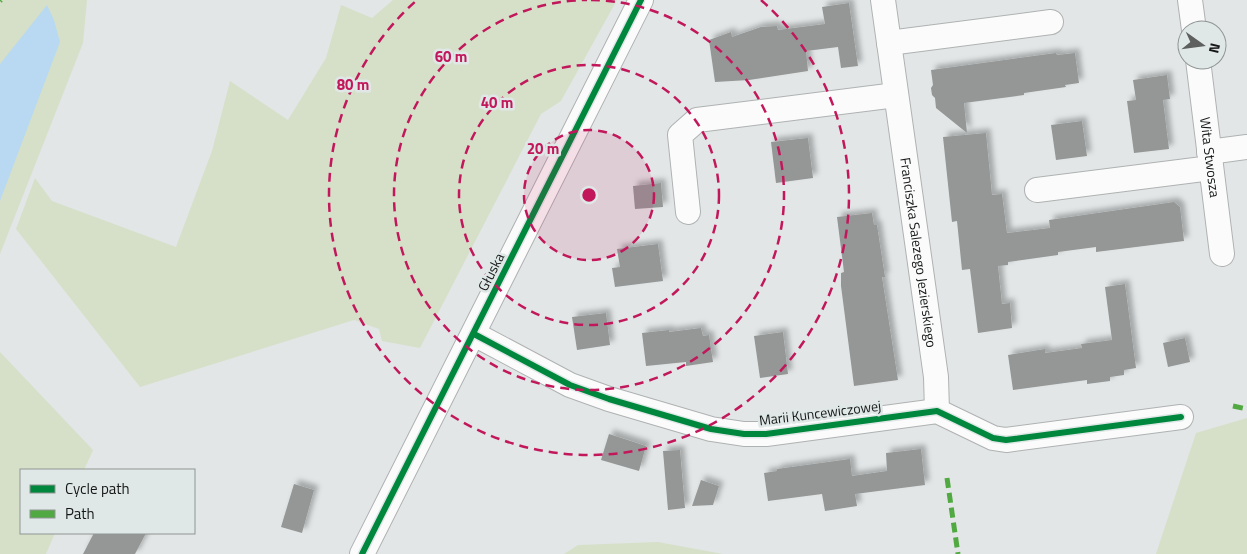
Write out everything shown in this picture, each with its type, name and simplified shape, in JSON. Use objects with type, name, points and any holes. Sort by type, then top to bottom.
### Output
[{"type":"street","name":"Głuska","points":[[362,554],[641,0]]},
{"type":"street","name":"Franciszka Salezego Jezierskiego","points":[[883,0],[936,377],[937,411]]},
{"type":"street","points":[[1190,0],[1193,20]]},
{"type":"street","points":[[889,43],[1051,22]]},
{"type":"street","name":"Wita Stwosza","points":[[1199,70],[1222,254]]},
{"type":"street","points":[[688,212],[680,135],[696,120],[896,95]]},
{"type":"street","points":[[1037,190],[1210,160],[1247,147]]},
{"type":"street","name":"Marii Kuncewiczowej","points":[[474,334],[570,385],[711,430],[744,434],[766,434],[937,411]]},
{"type":"street","points":[[937,411],[993,438],[1006,440],[1181,417]]},
{"type":"green space","points":[[0,0],[87,0],[83,43],[0,254]]},
{"type":"green space","points":[[393,0],[617,0],[561,101],[541,114],[420,348],[382,341],[379,329],[354,320],[140,387],[16,229],[35,178],[52,201],[176,247],[212,151],[230,81],[288,120],[326,58],[341,5],[372,18]]},
{"type":"green space","points":[[0,352],[93,450],[84,469],[20,469],[20,534],[55,534],[46,554],[0,554]]},
{"type":"green space","points":[[1247,418],[1247,554],[1156,554],[1196,433]]},
{"type":"green space","points":[[658,542],[723,554],[564,554],[578,545]]},
{"type":"water","points":[[47,5],[54,20],[60,42],[0,201],[0,64]]},
{"type":"building","points":[[849,3],[858,66],[841,68],[838,47],[806,51],[808,71],[749,80],[715,82],[709,40],[731,32],[732,37],[761,27],[777,26],[778,30],[825,24],[822,7]]},
{"type":"building","points":[[1056,53],[1057,55],[1075,53],[1079,83],[1065,85],[1066,87],[1024,93],[1024,95],[964,103],[967,133],[936,108],[931,88],[933,85],[931,70]]},
{"type":"building","points":[[1167,75],[1170,99],[1163,100],[1169,149],[1134,153],[1127,101],[1136,100],[1133,80]]},
{"type":"building","points":[[1082,121],[1087,156],[1056,160],[1051,125]]},
{"type":"building","points":[[986,133],[992,195],[1002,194],[1007,233],[1050,228],[1049,220],[1174,202],[1180,207],[1184,241],[1096,252],[1096,247],[1058,252],[1058,255],[1008,262],[1008,265],[998,266],[1002,304],[1010,303],[1012,328],[978,333],[970,269],[962,270],[957,221],[952,222],[943,137]]},
{"type":"building","points":[[808,138],[813,178],[776,183],[771,142]]},
{"type":"building","points":[[661,183],[663,207],[635,209],[633,186]]},
{"type":"building","points":[[872,213],[874,225],[877,225],[885,277],[882,277],[898,380],[854,386],[841,286],[841,273],[844,272],[837,217]]},
{"type":"building","points":[[658,244],[663,281],[615,287],[612,268],[620,267],[617,249]]},
{"type":"building","points":[[1125,284],[1136,368],[1124,370],[1124,375],[1110,377],[1110,381],[1087,384],[1087,380],[1013,390],[1008,355],[1045,349],[1045,353],[1082,348],[1081,344],[1112,340],[1105,287]]},
{"type":"building","points":[[606,313],[610,345],[577,350],[572,317]]},
{"type":"building","points":[[701,328],[703,336],[709,335],[713,362],[686,366],[686,362],[646,366],[642,333]]},
{"type":"building","points":[[783,332],[788,374],[760,378],[754,336]]},
{"type":"building","points":[[1185,338],[1190,362],[1168,367],[1163,343]]},
{"type":"building","points":[[609,434],[646,446],[639,471],[601,460]]},
{"type":"building","points":[[921,449],[925,485],[855,494],[857,506],[825,511],[822,494],[768,501],[764,473],[777,471],[777,469],[850,459],[852,476],[887,471],[886,453]]},
{"type":"building","points":[[680,450],[685,508],[668,510],[663,451]]},
{"type":"building","points":[[701,480],[719,486],[713,505],[692,506]]},
{"type":"building","points":[[294,484],[314,490],[302,533],[281,527]]},
{"type":"building","points":[[93,534],[145,534],[135,554],[83,554]]},
{"type":"marked path","points":[[1233,406],[1247,409]]},
{"type":"marked path","points":[[947,478],[958,554]]},
{"type":"cycle path","points":[[362,554],[641,0]]},
{"type":"cycle path","points":[[474,334],[570,385],[609,399],[711,429],[744,434],[766,434],[937,411],[993,438],[1006,440],[1181,417]]}]
